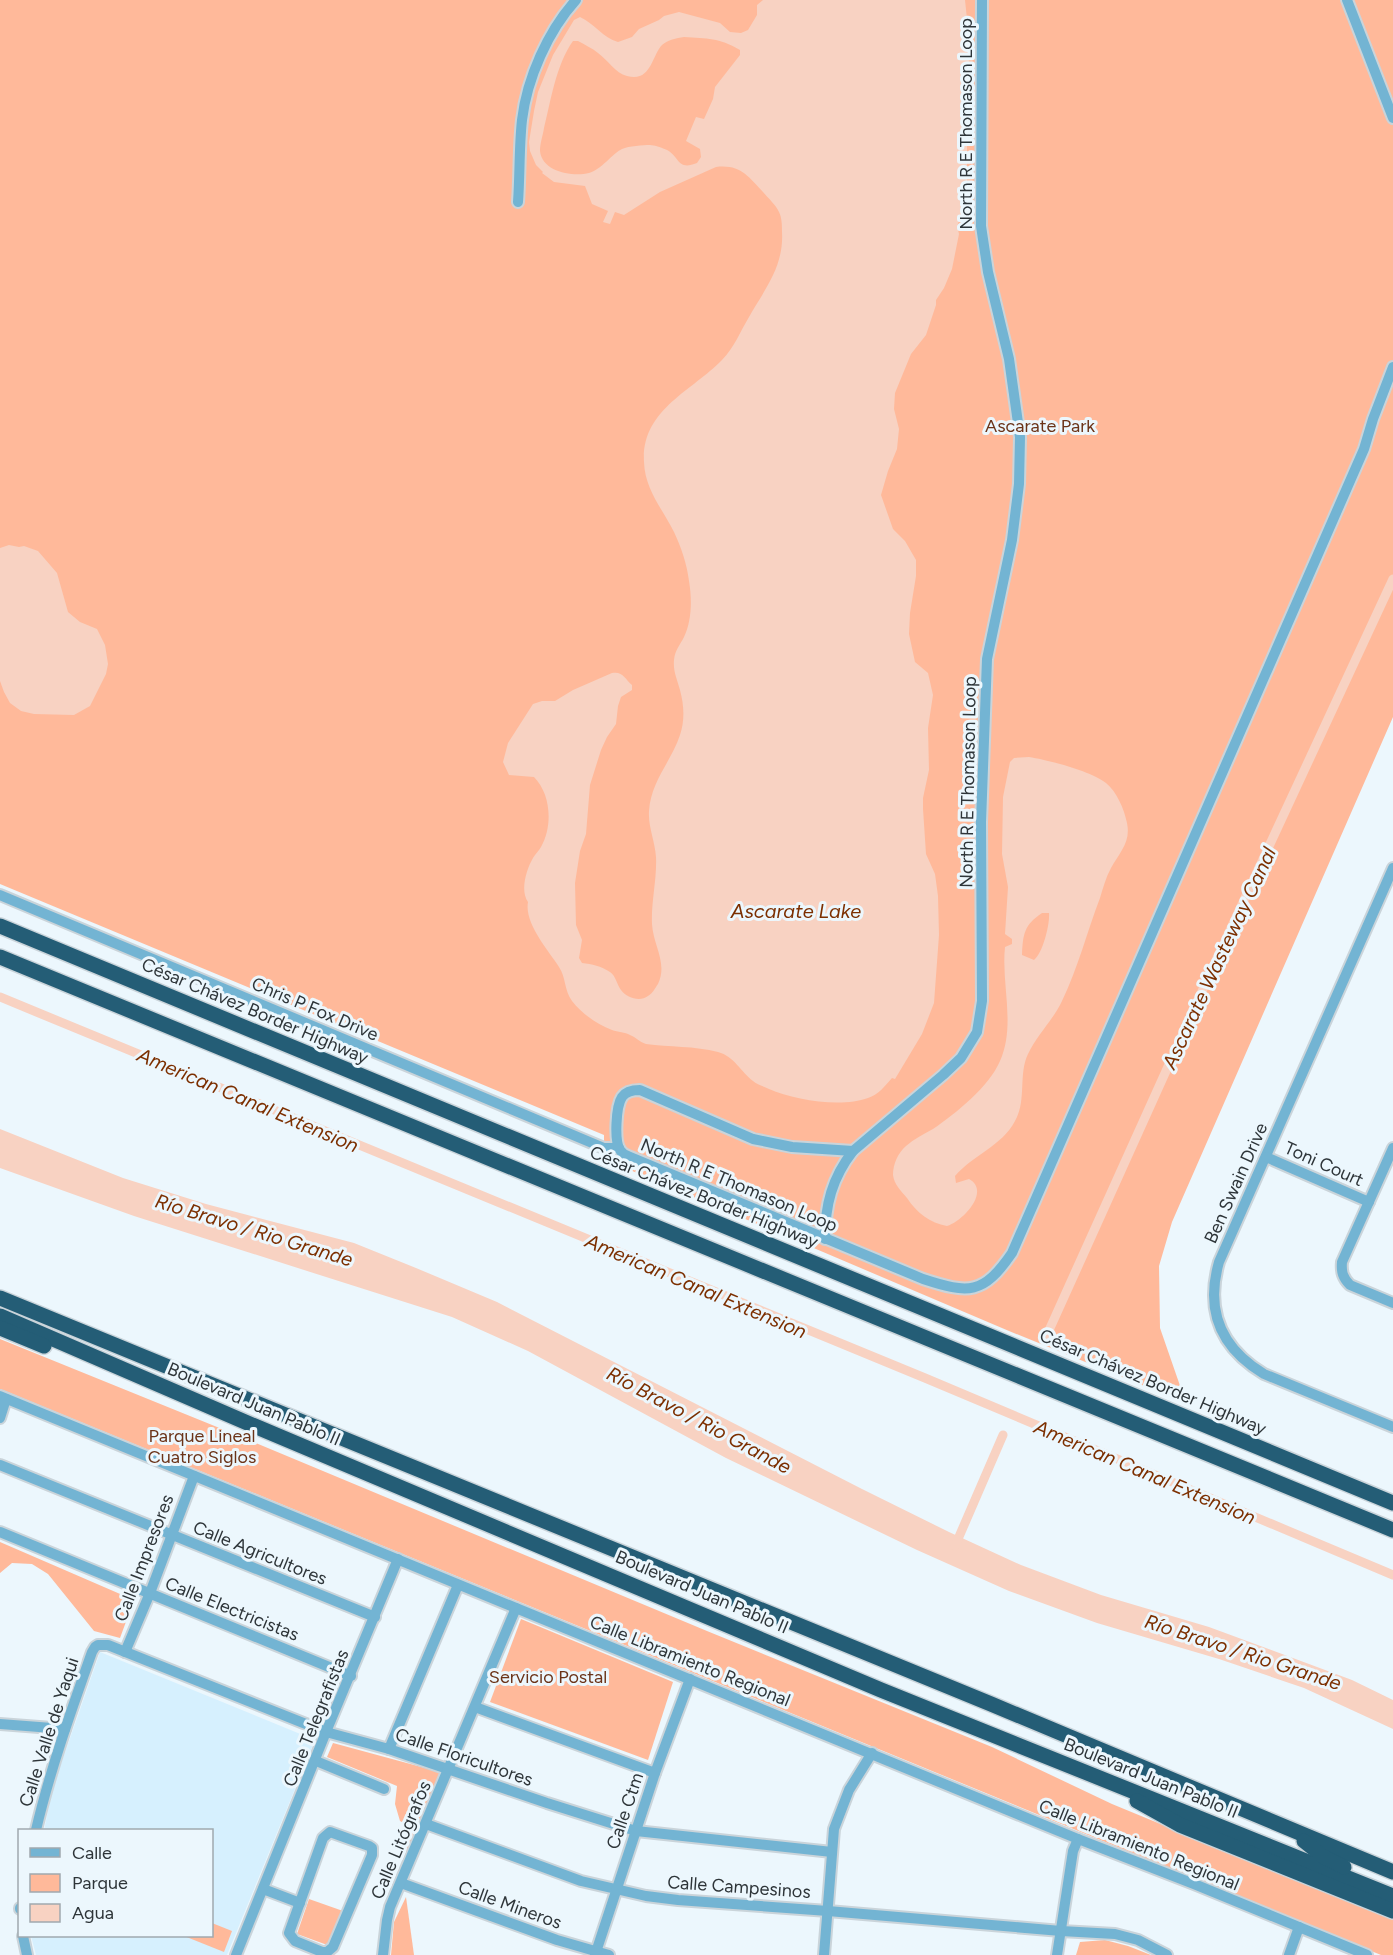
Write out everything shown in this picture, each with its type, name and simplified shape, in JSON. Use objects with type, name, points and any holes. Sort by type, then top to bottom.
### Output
[{"type":"highway","name":"César Chávez Border Highway","points":[[0,926],[1393,1503]]},
{"type":"highway","points":[[0,957],[1393,1530]]},
{"type":"highway","name":"Boulevard Juan Pablo II","points":[[0,1298],[1393,1872]]},
{"type":"highway","name":"Boulevard Juan Pablo II","points":[[0,1316],[881,1690],[1393,1896]]},
{"type":"highway","points":[[0,1328],[62,1352],[72,1354],[82,1351]]},
{"type":"highway","points":[[1097,1778],[1180,1825],[1393,1911]]},
{"type":"highway","points":[[1287,1828],[1324,1857],[1393,1890]]},
{"type":"street","points":[[518,202],[522,117],[529,87],[542,51],[561,19],[576,0]]},
{"type":"street","name":"North R E Thomason Loop","points":[[982,0],[981,226],[988,272],[1009,359],[1020,437],[1019,484],[1012,540],[987,659],[981,822],[982,1001],[977,1032],[961,1058],[853,1150],[792,1147],[753,1139],[636,1090],[624,1094],[620,1101],[616,1131],[619,1148],[628,1156],[825,1239],[950,1288],[978,1287],[988,1282],[1000,1270],[1012,1253],[1365,449],[1373,419],[1393,368]]},
{"type":"street","points":[[1347,0],[1393,118]]},
{"type":"street","name":"Ben Swain Drive","points":[[1393,868],[1219,1262],[1215,1276],[1214,1305],[1222,1332],[1239,1356],[1250,1365],[1264,1374],[1393,1427]]},
{"type":"street","name":"Chris P Fox Drive","points":[[0,895],[604,1148],[619,1148]]},
{"type":"street","points":[[1393,1148],[1342,1262],[1343,1275],[1352,1287],[1393,1303]]},
{"type":"street","points":[[825,1239],[828,1200],[839,1170],[853,1150]]},
{"type":"street","name":"Toni Court","points":[[1266,1157],[1369,1202]]},
{"type":"street","points":[[0,1418],[3,1398]]},
{"type":"street","name":"Calle Libramiento Regional","points":[[3,1398],[1078,1839],[1367,1955]]},
{"type":"street","name":"Calle Agricultores","points":[[0,1465],[375,1617]]},
{"type":"street","name":"Calle Impresores","points":[[125,1652],[194,1476]]},
{"type":"street","name":"Calle Electricistas","points":[[0,1532],[351,1676]]},
{"type":"street","name":"Calle Telegrafistas","points":[[236,1955],[398,1559]]},
{"type":"street","points":[[389,1749],[458,1585]]},
{"type":"street","name":"Calle Litógrafos","points":[[383,1955],[388,1914],[516,1608]]},
{"type":"street","name":"Calle Floricultores","points":[[98,1645],[108,1645],[326,1732],[449,1768],[547,1803],[636,1831],[832,1852]]},
{"type":"street","name":"Calle Valle de Yaqui","points":[[36,1829],[65,1730],[92,1652],[98,1645]]},
{"type":"street","name":"Calle Ctm","points":[[595,1954],[690,1679]]},
{"type":"street","points":[[475,1707],[656,1773]]},
{"type":"street","points":[[0,1724],[65,1730]]},
{"type":"street","points":[[824,1955],[834,1829],[858,1774],[872,1753]]},
{"type":"street","points":[[316,1761],[384,1789]]},
{"type":"street","name":"Calle Campesinos","points":[[426,1824],[557,1873],[616,1890],[678,1900],[1115,1934],[1138,1940],[1167,1955]]},
{"type":"street","points":[[335,1832],[372,1848],[372,1857],[333,1947],[327,1952],[308,1948],[291,1937],[290,1929],[300,1903],[326,1834],[335,1832]]},
{"type":"street","points":[[1057,1955],[1073,1851],[1078,1839]]},
{"type":"street","name":"Calle Mineros","points":[[401,1883],[595,1954],[609,1955]]},
{"type":"street","points":[[263,1889],[300,1903]]},
{"type":"street","points":[[1289,1955],[1299,1927]]},
{"type":"street","points":[[23,1937],[27,1955]]},
{"type":"shaded area","points":[[100,1652],[315,1740],[227,1955],[36,1955],[31,1937],[213,1937],[213,1829],[44,1829],[53,1787]]},
{"type":"green space","name":"Ascarate Park","points":[[0,0],[1393,0],[1393,717],[1172,1222],[1159,1266],[1160,1328],[1186,1403],[1009,1331],[604,1159],[604,1135],[0,884]]},
{"type":"green space","name":"Parque Lineal Cuatro Siglos","points":[[0,1339],[992,1747],[1112,1804],[1393,1920],[1393,1955],[1381,1955],[0,1389]]},
{"type":"green space","points":[[0,1542],[134,1600],[120,1638],[94,1631],[48,1574],[32,1564],[12,1563],[0,1573]]},
{"type":"green space","name":"Servicio Postal","points":[[521,1619],[673,1682],[648,1760],[490,1702]]},
{"type":"green space","points":[[333,1743],[440,1772],[406,1856],[407,1825],[400,1821],[395,1804],[397,1786],[327,1757]]},
{"type":"green space","points":[[406,1897],[414,1955],[391,1955],[394,1922]]},
{"type":"green space","points":[[309,1899],[343,1911],[330,1946],[297,1934]]},
{"type":"green space","points":[[213,1923],[232,1931],[224,1952],[186,1937],[213,1937]]},
{"type":"green space","points":[[1105,1940],[1151,1955],[1076,1955],[1080,1942]]},
{"type":"water","name":"Ascarate Lake","points":[[763,0],[965,0],[970,48],[964,112],[964,130],[967,139],[967,184],[963,211],[957,226],[959,234],[952,269],[936,300],[926,335],[911,354],[895,393],[894,409],[899,429],[897,449],[881,495],[893,529],[905,541],[916,560],[909,634],[915,662],[928,673],[933,695],[928,728],[929,770],[923,809],[926,854],[935,874],[938,896],[939,935],[934,1003],[922,1034],[895,1079],[892,1078],[872,1097],[857,1101],[818,1101],[779,1093],[755,1082],[724,1054],[700,1049],[646,1044],[628,1034],[601,1025],[580,1010],[569,997],[561,971],[533,927],[524,892],[528,868],[545,839],[549,820],[547,801],[540,784],[534,777],[509,775],[503,762],[508,743],[533,704],[555,701],[573,690],[612,673],[621,674],[632,685],[632,690],[621,697],[616,724],[601,750],[590,785],[586,834],[580,851],[575,883],[576,925],[582,940],[579,958],[582,963],[610,972],[621,990],[630,997],[645,998],[653,992],[661,976],[661,961],[652,924],[656,857],[649,811],[653,790],[682,729],[683,707],[674,660],[687,630],[691,602],[688,575],[681,550],[647,481],[644,462],[645,444],[659,415],[722,360],[733,345],[777,266],[782,244],[781,219],[774,204],[743,172],[731,167],[716,167],[660,192],[624,215],[615,212],[610,224],[603,222],[608,211],[592,204],[585,186],[554,182],[542,173],[530,151],[529,142],[538,92],[553,55],[574,20],[580,17],[618,42],[632,37],[639,29],[664,16],[679,12],[720,23],[730,32],[741,33],[748,30],[757,15],[757,5]],"holes":[[[684,37],[719,41],[740,50],[740,55],[715,87],[713,99],[704,119],[696,117],[686,141],[700,149],[701,157],[697,163],[682,164],[667,150],[650,145],[622,149],[598,169],[589,173],[567,173],[546,164],[542,158],[540,145],[558,72],[573,41],[578,41],[593,50],[623,74],[635,77],[646,72],[664,43]]]},
{"type":"water","points":[[9,545],[24,546],[38,551],[57,573],[68,612],[80,622],[97,629],[105,645],[108,664],[106,674],[90,706],[74,715],[34,714],[21,711],[10,703],[4,692],[0,681],[0,548]]},
{"type":"water","points":[[1029,757],[1058,763],[1090,774],[1106,783],[1117,796],[1128,830],[1124,847],[1106,879],[1068,988],[1054,1015],[1028,1054],[1023,1070],[1019,1113],[1003,1137],[955,1176],[956,1183],[969,1179],[975,1184],[976,1198],[967,1212],[947,1226],[924,1217],[915,1208],[896,1184],[893,1171],[898,1155],[906,1146],[952,1115],[980,1090],[995,1071],[1005,1047],[1008,1019],[1004,961],[1005,947],[1012,944],[1012,939],[1005,934],[1008,887],[1002,854],[1003,797],[1010,762],[1014,758]],"holes":[[[1042,913],[1049,913],[1045,938],[1037,956],[1034,960],[1022,955],[1024,936],[1028,926]]]},
{"type":"water","name":"Río Bravo / Rio Grande","points":[[0,1129],[123,1178],[206,1204],[354,1243],[497,1302],[862,1489],[1021,1565],[1101,1595],[1209,1627],[1352,1680],[1393,1700],[1393,1729],[1304,1688],[1219,1659],[1097,1623],[1009,1591],[917,1550],[726,1458],[528,1351],[452,1317],[134,1216],[0,1168]]},
{"type":"waterway","name":"Ascarate Wasteway Canal","points":[[1046,1337],[1212,969],[1393,579]]},
{"type":"waterway","name":"American Canal Extension","points":[[0,997],[925,1378],[1393,1575]]},
{"type":"waterway","name":"Ascarate Wasteway Canal","points":[[955,1546],[1003,1435]]}]
